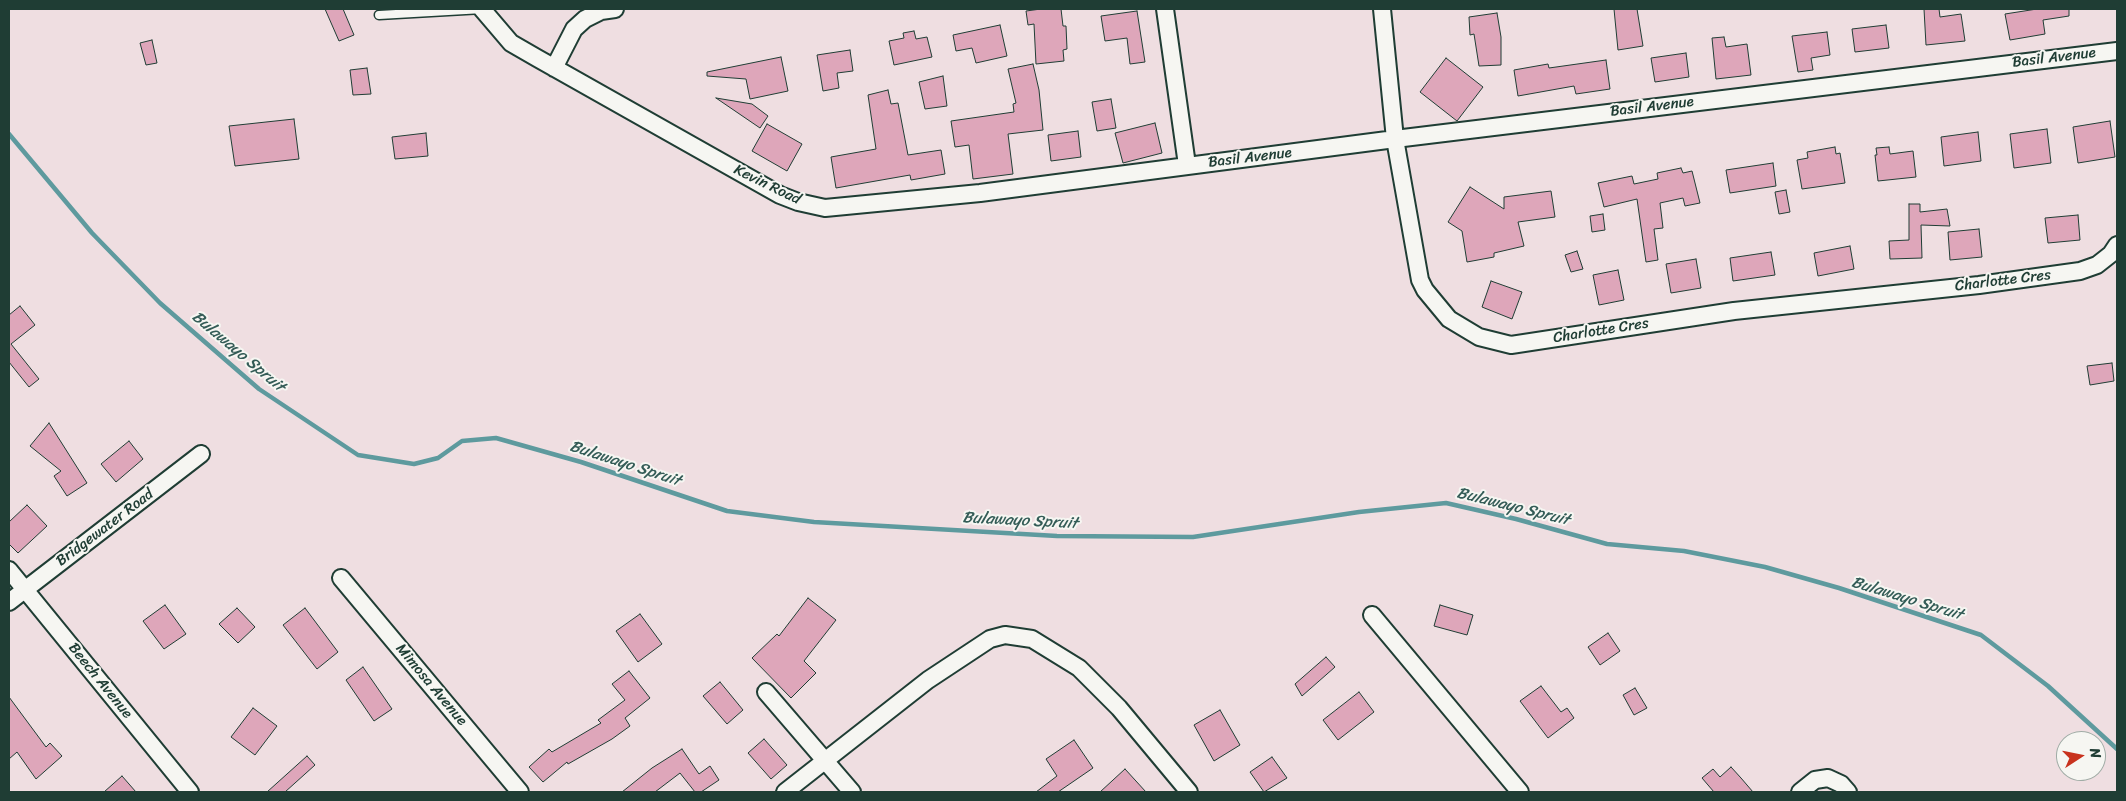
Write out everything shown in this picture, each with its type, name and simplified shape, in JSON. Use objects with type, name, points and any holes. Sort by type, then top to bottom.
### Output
[{"type":"street","name":"Kevin Road","points":[[482,9],[511,43],[780,195],[798,202],[825,208],[980,193],[1187,166]]},
{"type":"street","points":[[554,68],[574,29],[584,19],[601,12],[616,9]]},
{"type":"street","points":[[1165,9],[1187,166]]},
{"type":"street","name":"Charlotte Cres","points":[[1382,9],[1395,139],[1420,280],[1434,302],[1449,319],[1479,338],[1511,344],[1734,311],[1969,286],[2080,271],[2096,265],[2111,254],[2117,245]]},
{"type":"street","name":"Basil Avenue","points":[[1187,166],[2117,51]]},
{"type":"street","name":"Bridgewater Road","points":[[9,602],[201,454]]},
{"type":"street","name":"Beech Avenue","points":[[9,570],[190,792]]},
{"type":"street","name":"Mimosa Avenue","points":[[341,578],[520,792]]},
{"type":"street","points":[[1372,615],[1520,792]]},
{"type":"street","points":[[785,792],[928,680],[990,639],[1006,635],[1032,639],[1079,668],[1119,708],[1189,792]]},
{"type":"street","points":[[766,692],[852,792]]},
{"type":"street","points":[[1800,792],[1815,780],[1828,778],[1841,784],[1848,792]]},
{"type":"lane","points":[[378,15],[482,9]]},
{"type":"building","points":[[325,9],[343,9],[354,35],[339,41]]},
{"type":"building","points":[[1061,9],[1063,26],[1066,26],[1067,49],[1063,50],[1064,61],[1036,64],[1034,24],[1028,25],[1026,11]]},
{"type":"building","points":[[1614,9],[1637,9],[1643,46],[1618,50]]},
{"type":"building","points":[[1924,9],[1939,9],[1940,17],[1961,14],[1965,41],[1926,45]]},
{"type":"building","points":[[2037,9],[2069,9],[2069,16],[2043,20],[2045,34],[2010,40],[2005,14]]},
{"type":"building","points":[[1137,11],[1145,62],[1130,64],[1127,38],[1105,41],[1101,16]]},
{"type":"building","points":[[1497,13],[1501,37],[1501,65],[1479,66],[1474,34],[1470,35],[1469,17]]},
{"type":"building","points":[[1000,25],[1007,56],[976,63],[972,48],[956,51],[953,35]]},
{"type":"building","points":[[1886,25],[1889,48],[1855,52],[1852,29]]},
{"type":"building","points":[[914,31],[916,39],[927,37],[932,57],[894,65],[889,41],[904,38],[903,33]]},
{"type":"building","points":[[1827,32],[1830,55],[1811,58],[1813,70],[1798,72],[1792,36]]},
{"type":"building","points":[[1724,37],[1726,47],[1747,44],[1751,75],[1716,79],[1712,38]]},
{"type":"building","points":[[152,40],[157,63],[146,65],[140,43]]},
{"type":"building","points":[[850,50],[853,71],[837,73],[839,88],[823,91],[817,55]]},
{"type":"building","points":[[1686,53],[1689,77],[1655,82],[1651,58]]},
{"type":"building","points":[[781,57],[788,91],[750,99],[746,79],[707,76],[707,72]]},
{"type":"building","points":[[1446,58],[1483,87],[1457,121],[1420,92]]},
{"type":"building","points":[[1606,60],[1610,89],[1576,94],[1574,86],[1518,96],[1514,70],[1548,64],[1549,68]]},
{"type":"building","points":[[1033,64],[1039,90],[1043,130],[1008,134],[1013,174],[973,179],[969,145],[955,147],[951,121],[1014,112],[1013,104],[1016,103],[1008,69]]},
{"type":"building","points":[[367,68],[371,94],[353,95],[350,70]]},
{"type":"building","points":[[943,76],[947,106],[925,109],[919,82]]},
{"type":"building","points":[[888,90],[891,104],[898,103],[908,155],[941,150],[945,174],[911,180],[910,175],[836,188],[831,157],[876,149],[868,95]]},
{"type":"building","points":[[716,98],[752,104],[768,116],[760,128]]},
{"type":"building","points":[[1111,99],[1116,128],[1097,131],[1092,102]]},
{"type":"building","points":[[294,119],[299,159],[235,166],[229,126]]},
{"type":"building","points":[[2110,121],[2115,157],[2078,163],[2073,127]]},
{"type":"building","points":[[1155,123],[1162,153],[1123,163],[1115,133]]},
{"type":"building","points":[[767,124],[802,144],[787,171],[752,151]]},
{"type":"building","points":[[2047,129],[2051,163],[2014,168],[2010,134]]},
{"type":"building","points":[[1078,131],[1081,157],[1051,161],[1048,135]]},
{"type":"building","points":[[1978,132],[1981,161],[1944,166],[1941,137]]},
{"type":"building","points":[[426,133],[428,156],[395,159],[392,137]]},
{"type":"building","points":[[1835,147],[1836,154],[1840,153],[1845,183],[1802,189],[1797,160],[1808,158],[1807,152]]},
{"type":"building","points":[[1889,147],[1890,154],[1913,151],[1916,177],[1878,181],[1876,148]]},
{"type":"building","points":[[1773,163],[1776,186],[1730,193],[1726,170]]},
{"type":"building","points":[[1681,168],[1683,173],[1692,171],[1700,203],[1685,206],[1683,198],[1660,203],[1663,228],[1654,229],[1658,260],[1646,262],[1637,199],[1604,207],[1598,183],[1632,176],[1634,184],[1658,179],[1657,173]]},
{"type":"building","points":[[1470,187],[1504,209],[1504,197],[1551,191],[1555,217],[1518,222],[1524,246],[1494,253],[1494,257],[1467,262],[1462,231],[1448,222]]},
{"type":"building","points":[[1786,190],[1790,212],[1779,214],[1775,192]]},
{"type":"building","points":[[1909,204],[1920,204],[1920,212],[1947,209],[1950,226],[1921,225],[1922,258],[1890,259],[1889,241],[1909,240]]},
{"type":"building","points":[[1603,214],[1605,230],[1592,232],[1590,216]]},
{"type":"building","points":[[2078,215],[2080,240],[2048,243],[2045,218]]},
{"type":"building","points":[[1979,229],[1982,257],[1950,260],[1948,232]]},
{"type":"building","points":[[1850,246],[1854,269],[1818,276],[1814,253]]},
{"type":"building","points":[[1577,251],[1583,269],[1571,272],[1565,255]]},
{"type":"building","points":[[1771,252],[1775,275],[1733,281],[1730,258]]},
{"type":"building","points":[[1696,259],[1701,288],[1671,293],[1666,264]]},
{"type":"building","points":[[1618,270],[1624,300],[1599,305],[1593,275]]},
{"type":"building","points":[[1491,281],[1522,292],[1512,319],[1482,307]]},
{"type":"building","points":[[20,306],[35,325],[11,344],[39,379],[29,387],[9,362],[9,315]]},
{"type":"building","points":[[2112,363],[2114,381],[2090,385],[2087,366]]},
{"type":"building","points":[[49,423],[87,483],[67,496],[54,476],[61,471],[30,446]]},
{"type":"building","points":[[129,441],[143,459],[116,482],[101,464]]},
{"type":"building","points":[[27,505],[47,526],[18,553],[9,544],[9,522]]},
{"type":"building","points":[[808,598],[836,620],[804,661],[816,673],[791,698],[752,658],[777,634],[779,636]]},
{"type":"building","points":[[165,605],[186,634],[164,649],[143,621]]},
{"type":"building","points":[[1440,605],[1473,615],[1467,635],[1434,626]]},
{"type":"building","points":[[237,608],[255,627],[238,643],[219,624]]},
{"type":"building","points":[[305,608],[338,652],[317,669],[283,625]]},
{"type":"building","points":[[640,614],[662,644],[638,662],[616,631]]},
{"type":"building","points":[[1608,633],[1620,651],[1600,665],[1588,647]]},
{"type":"building","points":[[1326,657],[1335,667],[1302,696],[1295,684]]},
{"type":"building","points":[[363,667],[392,709],[374,721],[346,680]]},
{"type":"building","points":[[629,671],[650,698],[625,718],[630,726],[612,739],[568,764],[567,762],[543,782],[529,767],[549,749],[552,752],[601,723],[598,720],[625,700],[612,684]]},
{"type":"building","points":[[720,682],[743,710],[727,724],[703,696]]},
{"type":"building","points":[[1541,686],[1561,712],[1567,708],[1574,718],[1548,738],[1520,701]]},
{"type":"building","points":[[1635,688],[1647,708],[1634,715],[1623,695]]},
{"type":"building","points":[[1359,692],[1374,712],[1338,740],[1323,720]]},
{"type":"building","points":[[9,697],[46,747],[50,743],[62,756],[36,779],[17,752],[9,759]]},
{"type":"building","points":[[253,708],[277,726],[255,755],[231,737]]},
{"type":"building","points":[[1220,710],[1240,745],[1214,761],[1194,725]]},
{"type":"building","points":[[764,739],[787,765],[771,779],[748,753]]},
{"type":"building","points":[[1074,740],[1093,768],[1058,792],[1036,792],[1057,776],[1046,759]]},
{"type":"building","points":[[682,749],[699,774],[710,766],[719,780],[701,792],[695,792],[680,773],[655,792],[622,792],[652,768]]},
{"type":"building","points":[[307,756],[315,765],[285,792],[267,792]]},
{"type":"building","points":[[1272,757],[1287,778],[1264,792],[1250,772]]},
{"type":"building","points":[[1731,767],[1753,792],[1714,792],[1702,778],[1713,769],[1720,777]]},
{"type":"building","points":[[1125,769],[1146,792],[1100,792]]},
{"type":"building","points":[[122,776],[136,792],[104,792]]},
{"type":"waterway","name":"Bulawayo Spruit","points":[[9,134],[92,233],[160,303],[259,389],[358,455],[414,464],[438,458],[462,441],[496,438],[581,462],[727,511],[814,522],[1057,536],[1193,537],[1359,512],[1446,503],[1516,519],[1607,544],[1684,551],[1765,567],[1839,588],[1981,635],[2048,686],[2117,749]]}]
